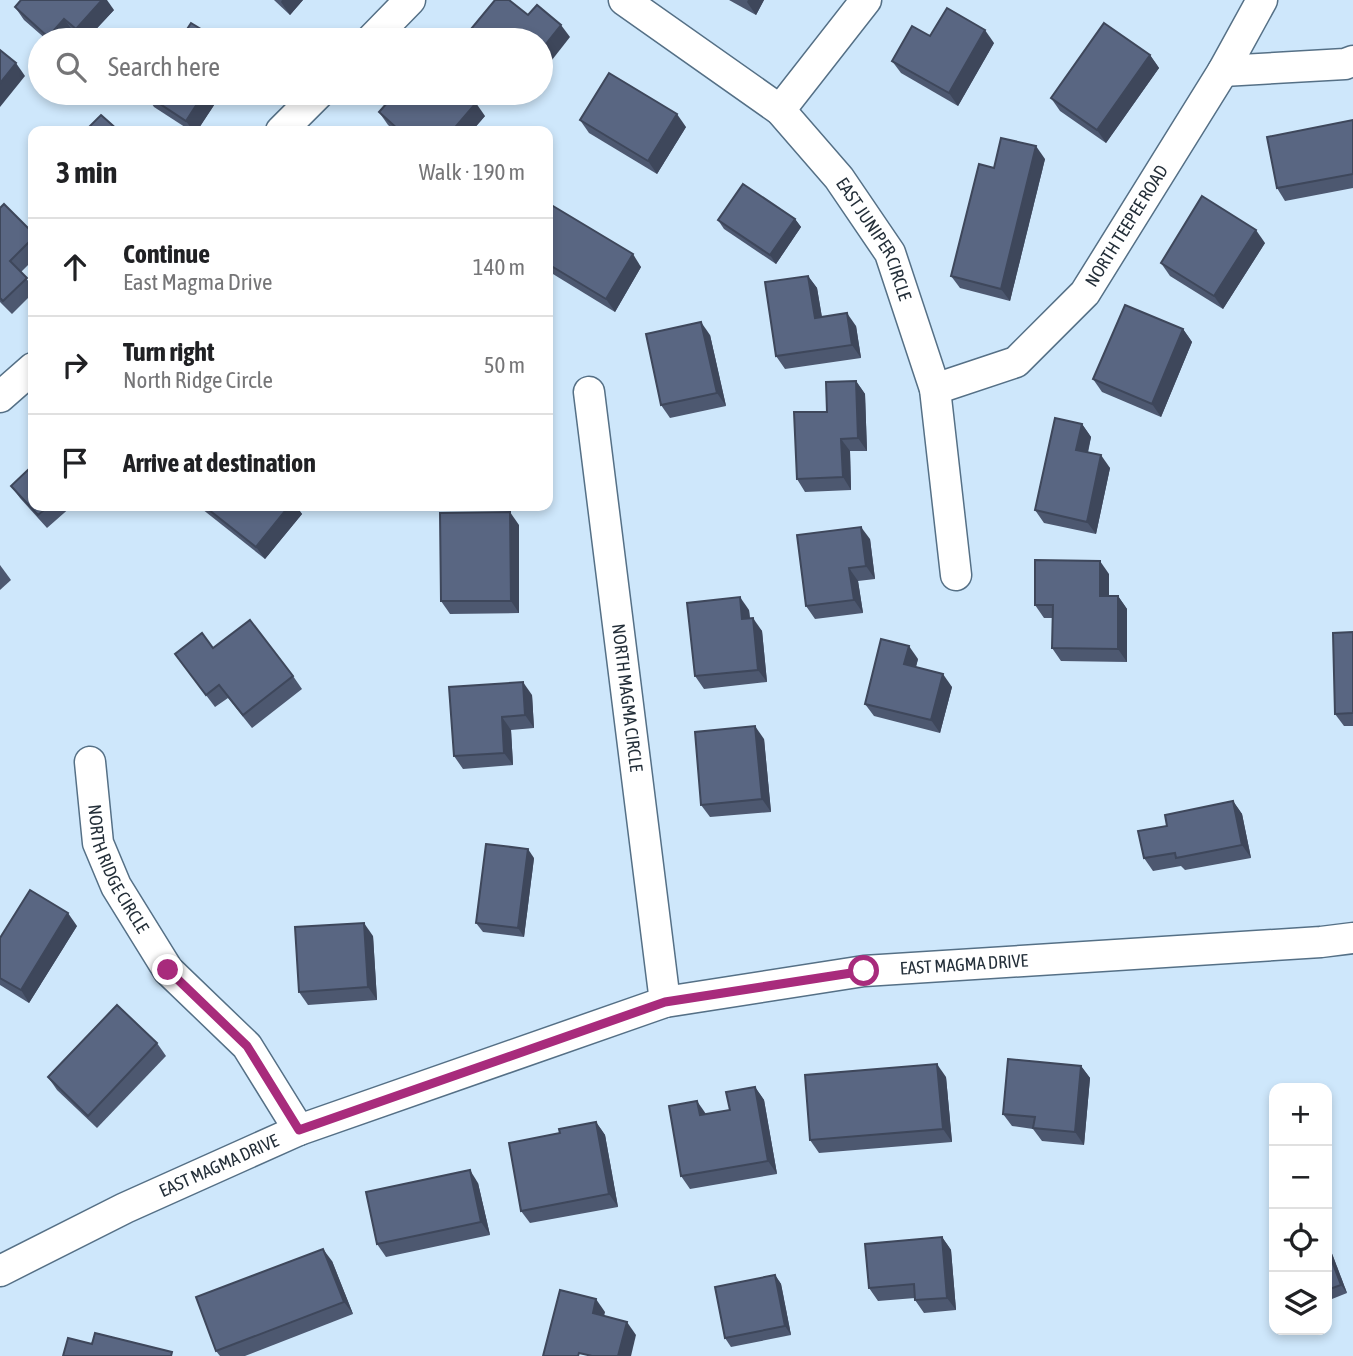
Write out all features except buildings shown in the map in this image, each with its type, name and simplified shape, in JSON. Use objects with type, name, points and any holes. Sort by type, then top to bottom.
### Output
[{"type":"street","points":[[383,28],[410,0]]},
{"type":"street","name":"EAST JUNIPER CIRCLE","points":[[624,0],[780,110],[839,178],[890,253],[935,389],[956,575]]},
{"type":"street","points":[[780,110],[866,0]]},
{"type":"street","name":"NORTH TEEPEE ROAD","points":[[935,389],[1016,362],[1085,293],[1223,71],[1262,0]]},
{"type":"street","points":[[1223,71],[1345,64],[1353,61]]},
{"type":"street","points":[[286,126],[308,105]]},
{"type":"street","points":[[0,397],[28,372]]},
{"type":"street","name":"NORTH MAGMA CIRCLE","points":[[589,392],[665,1002]]},
{"type":"street","name":"NORTH RIDGE CIRCLE","points":[[90,762],[98,843],[116,886],[168,970],[247,1046],[299,1130]]},
{"type":"street","name":"EAST MAGMA DRIVE","points":[[0,1271],[125,1208],[299,1130],[665,1002],[864,971],[1353,938]]},
{"type":"route","points":[[168,970],[247,1046],[299,1130],[665,1002],[864,971]]}]
